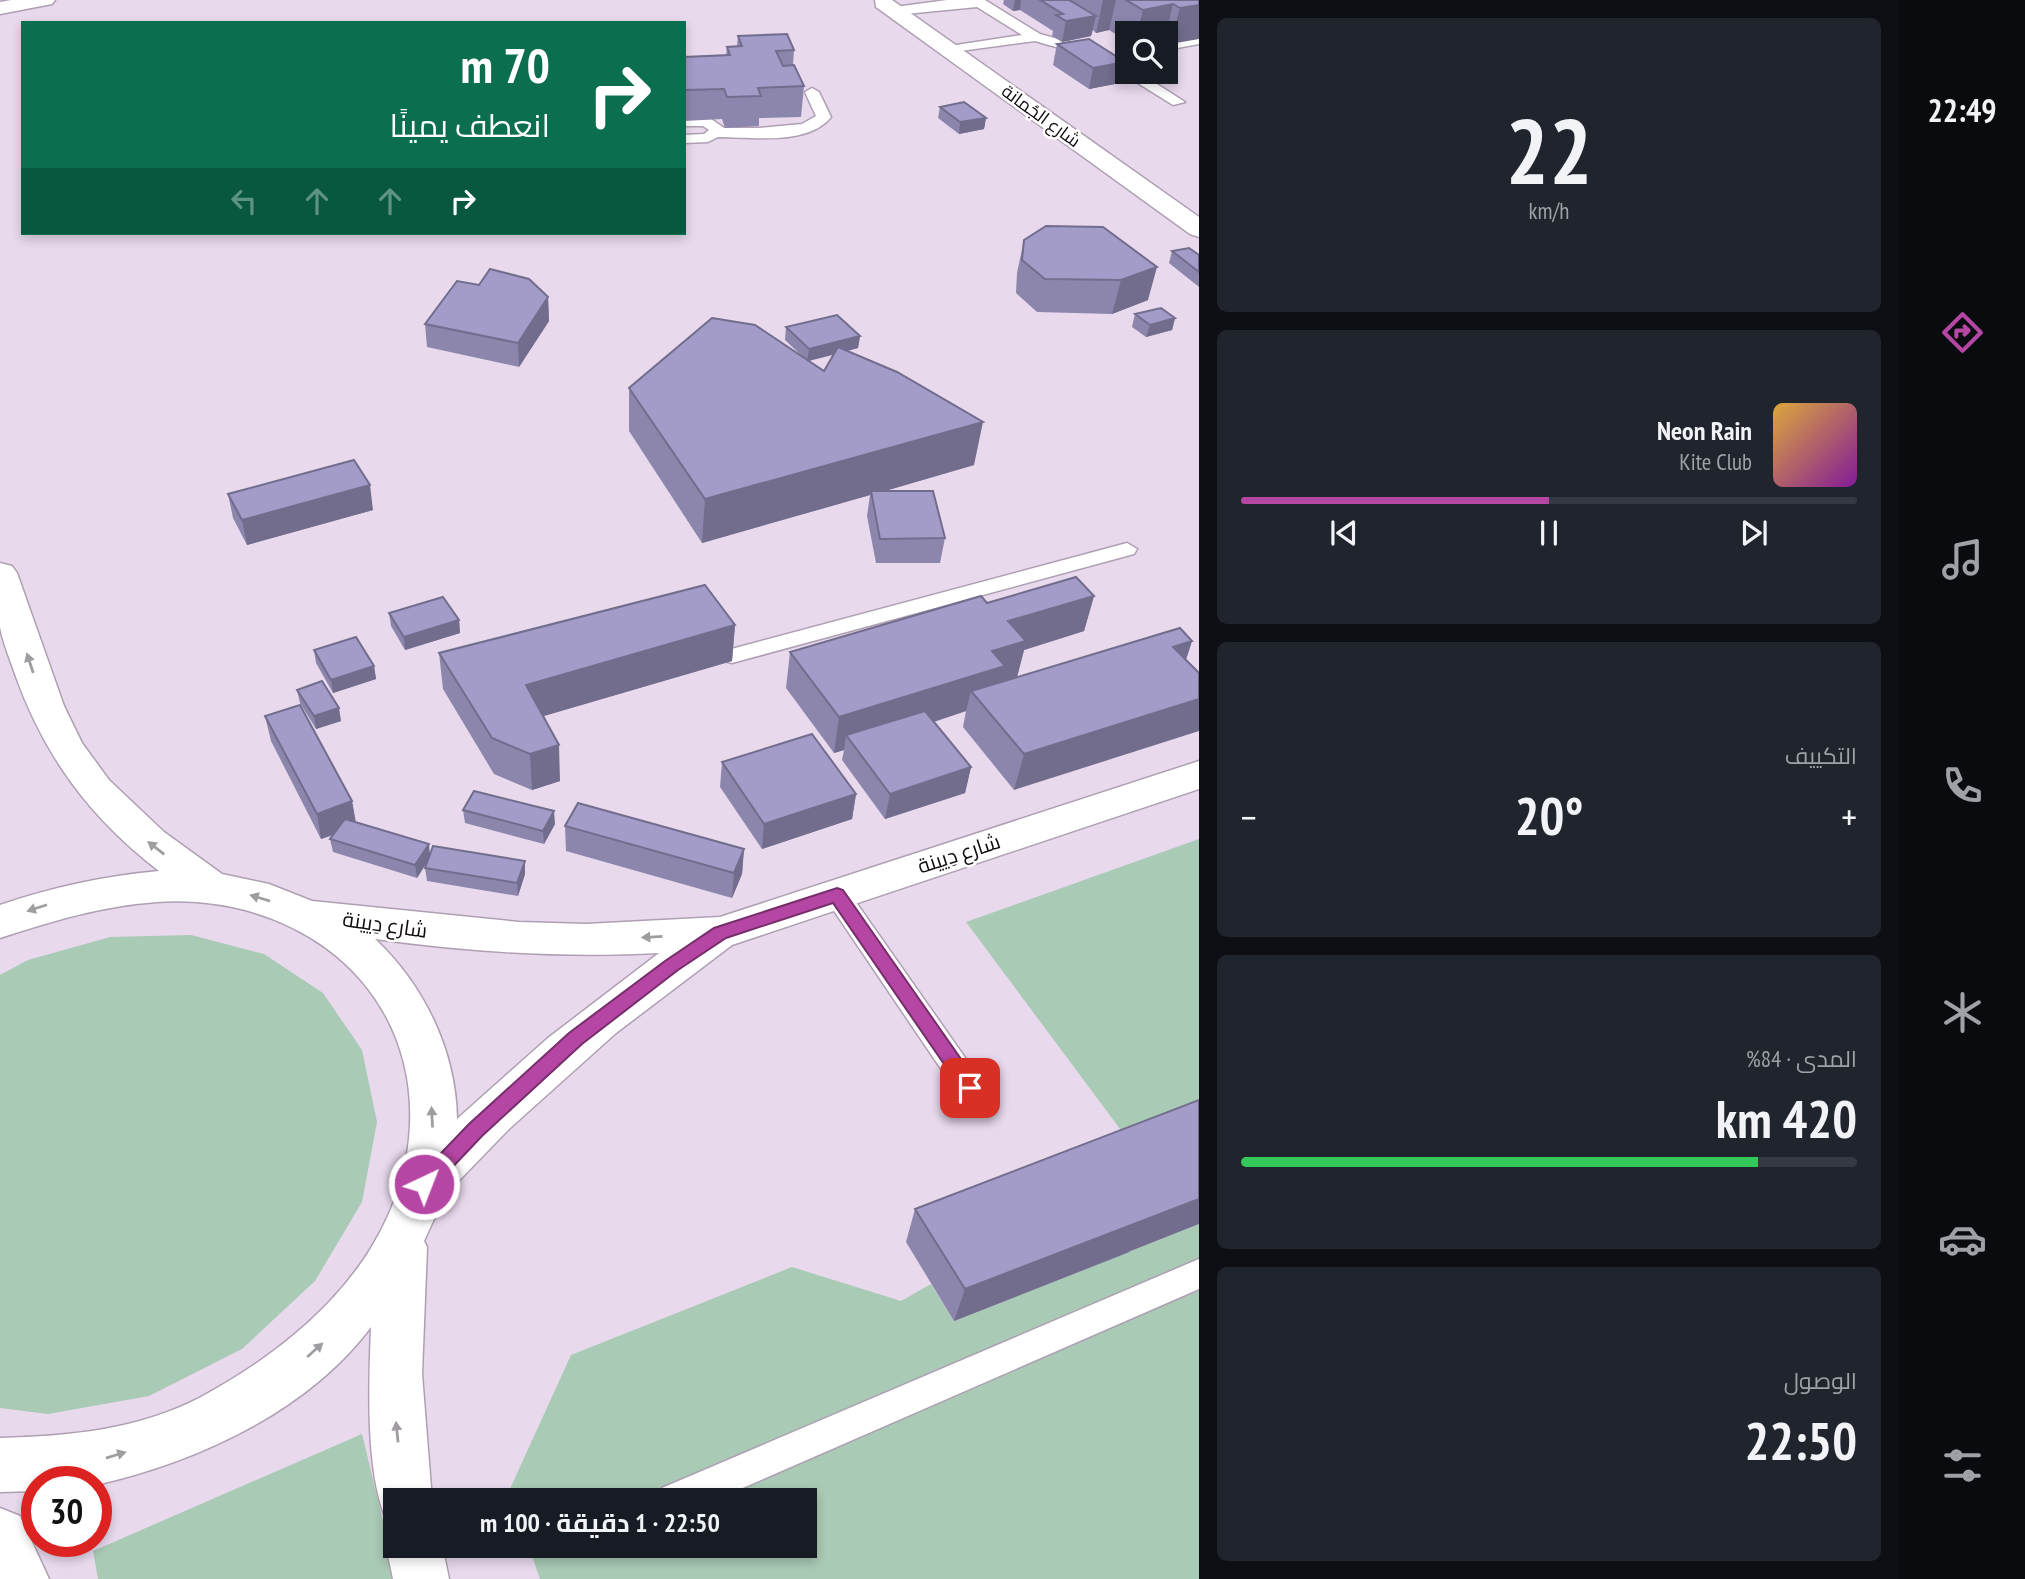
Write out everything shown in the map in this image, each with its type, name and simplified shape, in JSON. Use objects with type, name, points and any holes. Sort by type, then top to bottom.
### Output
[{"type":"street","points":[[0,8],[46,0]]},
{"type":"street","name":"شارع الجُمانة","points":[[889,7],[1199,229]]},
{"type":"street","points":[[0,573],[39,691],[68,751],[96,789],[141,836],[211,888]]},
{"type":"street","name":"شارع دِيينة","points":[[302,913],[402,928],[519,938],[586,940],[720,933],[1199,775]]},
{"type":"street","points":[[0,922],[33,908],[93,892],[153,885],[211,888],[258,897],[302,913],[347,939],[384,974],[412,1018],[429,1069],[434,1124],[424,1184],[404,1236],[367,1295],[317,1350],[255,1398],[184,1434],[106,1459],[28,1468],[0,1465]]},
{"type":"street","name":"شارع دِيينة","points":[[424,1184],[475,1130],[575,1038],[720,933]]},
{"type":"street","points":[[404,1236],[394,1332],[395,1410],[404,1488]]},
{"type":"street","points":[[0,1536],[21,1579]]},
{"type":"street","points":[[417,1558],[421,1579]]},
{"type":"lane","points":[[889,7],[981,3],[1035,37],[1106,57],[1115,63]]},
{"type":"lane","points":[[950,50],[1035,37]]},
{"type":"lane","points":[[1178,44],[1199,40]]},
{"type":"lane","points":[[1106,57],[1115,55]]},
{"type":"lane","points":[[1149,84],[1178,102]]},
{"type":"lane","points":[[686,139],[702,140],[717,134],[798,130],[816,125],[824,117],[812,92]]},
{"type":"lane","points":[[686,122],[706,122],[716,127],[717,134]]},
{"type":"lane","points":[[732,656],[1127,549]]},
{"type":"lane","points":[[837,895],[970,1088]]},
{"type":"lane","points":[[702,1488],[1199,1275]]},
{"type":"green space","points":[[1199,839],[1199,1120],[1132,1145],[966,922]]},
{"type":"green space","points":[[191,935],[264,954],[323,993],[362,1050],[377,1122],[362,1202],[315,1281],[242,1349],[149,1396],[48,1414],[0,1408],[0,975],[28,960],[110,937]]},
{"type":"green space","points":[[1199,1224],[1199,1579],[540,1579],[533,1558],[817,1558],[817,1488],[510,1488],[571,1355],[792,1267],[901,1301],[931,1284],[954,1321]]},
{"type":"green space","points":[[362,1434],[383,1521],[383,1558],[392,1558],[397,1579],[98,1579],[94,1557],[112,1557],[112,1543]]},
{"type":"building","points":[[1040,0],[1069,0],[1096,16],[1066,21],[1056,15],[1063,14]]},
{"type":"building","points":[[1126,0],[1199,0],[1199,5],[1180,8],[1173,4],[1143,10]]},
{"type":"building","points":[[787,34],[794,50],[776,51],[783,66],[794,65],[804,86],[758,88],[761,96],[727,97],[724,89],[686,90],[686,57],[730,55],[727,47],[742,46],[738,36]]},
{"type":"building","points":[[1089,39],[1115,56],[1115,64],[1093,68],[1057,44]]},
{"type":"building","points":[[964,102],[986,118],[960,122],[940,107]]},
{"type":"building","points":[[1046,226],[1103,227],[1157,267],[1121,280],[1045,279],[1022,260],[1024,240]]},
{"type":"building","points":[[1189,248],[1199,255],[1199,272],[1172,251]]},
{"type":"building","points":[[490,269],[529,279],[548,297],[518,343],[425,324],[457,281],[479,285]]},
{"type":"building","points":[[1161,308],[1175,318],[1150,325],[1135,314]]},
{"type":"building","points":[[837,315],[860,336],[809,349],[786,327]]},
{"type":"building","points":[[712,318],[755,325],[824,371],[838,347],[897,372],[983,422],[705,499],[629,388]]},
{"type":"building","points":[[354,460],[370,485],[242,520],[228,494]]},
{"type":"building","points":[[871,491],[933,491],[945,538],[880,539]]},
{"type":"building","points":[[1076,577],[1094,596],[1008,621],[1026,641],[992,651],[1005,666],[839,717],[790,652],[981,596],[987,603]]},
{"type":"building","points":[[705,585],[735,625],[526,685],[559,745],[530,754],[492,738],[439,653]]},
{"type":"building","points":[[443,597],[459,620],[404,637],[389,613]]},
{"type":"building","points":[[1180,628],[1192,641],[1173,647],[1199,673],[1199,699],[1024,754],[971,691]]},
{"type":"building","points":[[356,637],[374,666],[331,680],[314,650]]},
{"type":"building","points":[[322,681],[339,708],[314,716],[297,690]]},
{"type":"building","points":[[300,705],[352,801],[317,814],[265,716]]},
{"type":"building","points":[[925,711],[971,767],[890,794],[846,735]]},
{"type":"building","points":[[812,734],[856,794],[764,824],[722,762]]},
{"type":"building","points":[[474,791],[554,811],[543,831],[463,810]]},
{"type":"building","points":[[578,803],[744,849],[734,873],[565,826]]},
{"type":"building","points":[[345,819],[429,844],[415,865],[330,839]]},
{"type":"building","points":[[433,846],[525,861],[517,883],[425,868]]},
{"type":"building","points":[[1199,1100],[1199,1199],[965,1289],[915,1209]]},
{"type":"route","points":[[424,1184],[475,1130],[575,1038],[672,965],[720,933],[837,895],[970,1088]]}]
